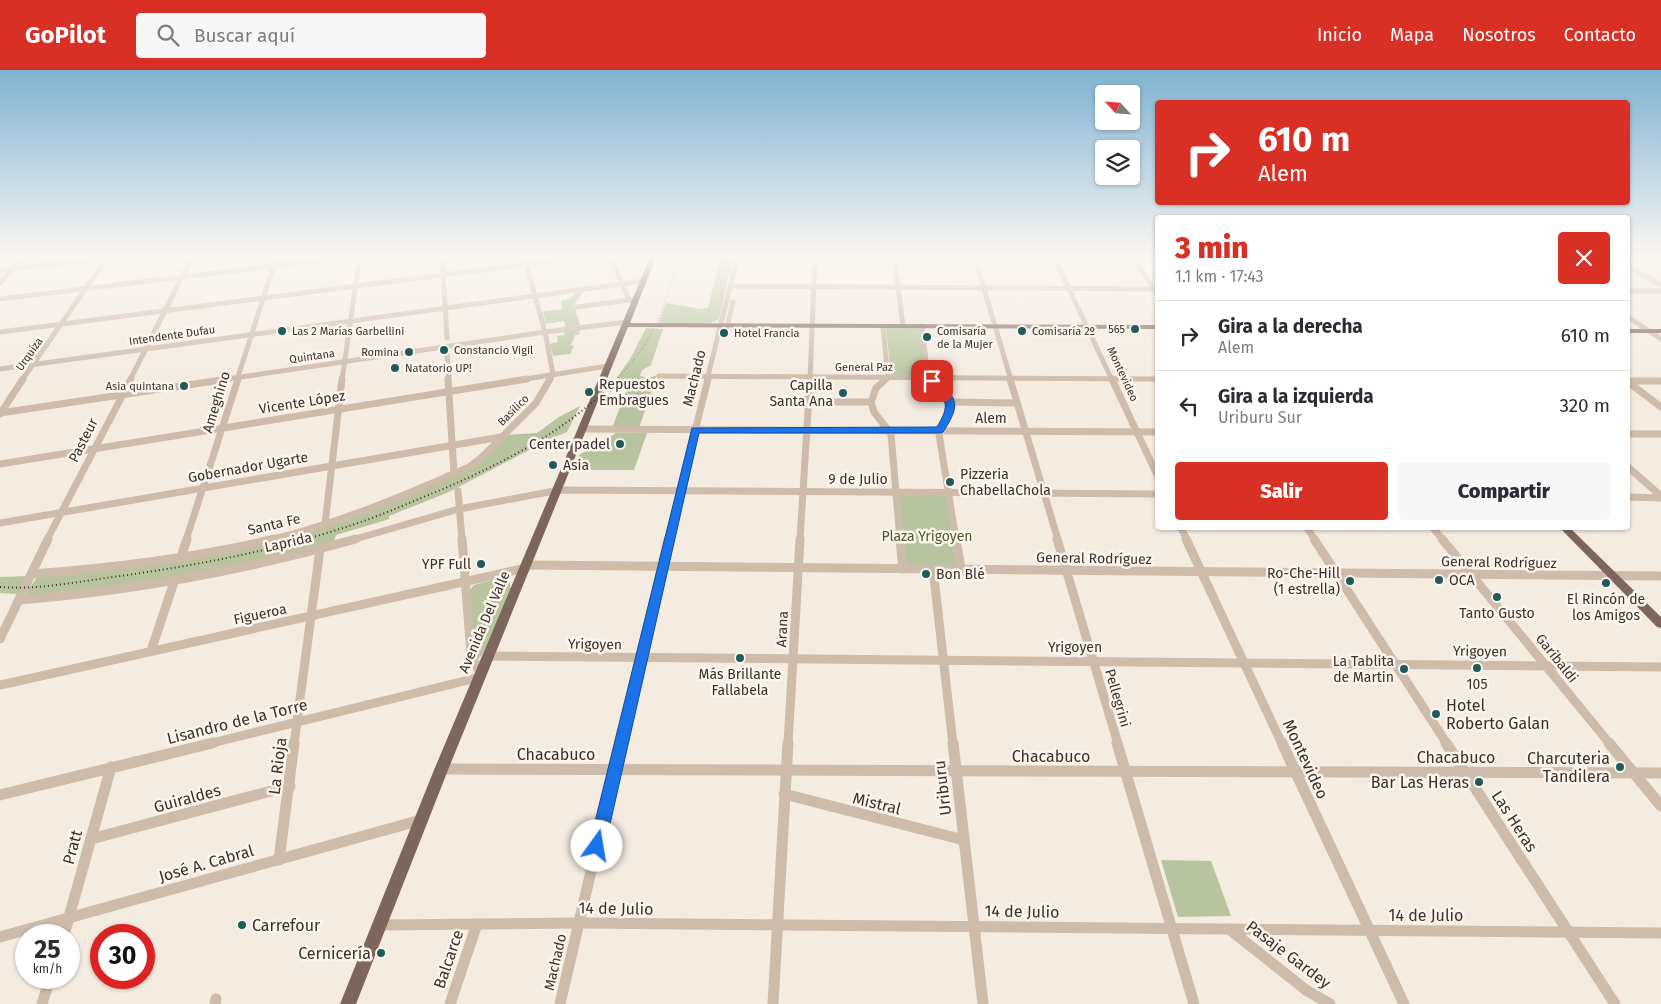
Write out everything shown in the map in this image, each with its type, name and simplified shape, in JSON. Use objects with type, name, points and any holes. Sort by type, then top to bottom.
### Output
[{"type":"main road","name":"Avenida Del Valle","points":[[348,1004],[442,768],[559,490],[626,323],[632,299]]},
{"type":"main road","points":[[626,323],[724,326],[923,327]]},
{"type":"main road","points":[[812,326],[1155,328]]},
{"type":"main road","points":[[1630,331],[1661,331]]},
{"type":"main road","points":[[1567,530],[1661,624]]},
{"type":"street","name":"Urquiza","points":[[0,414],[32,365],[80,299]]},
{"type":"street","name":"Pasteur","points":[[0,639],[3,628],[32,574],[60,513],[96,448],[170,299]]},
{"type":"street","points":[[0,332],[258,299]]},
{"type":"street","name":"Ameghino","points":[[181,557],[263,299]]},
{"type":"street","points":[[325,524],[353,299]]},
{"type":"street","points":[[445,299],[447,338]]},
{"type":"street","name":"Intendente Dufau","points":[[0,369],[517,299]]},
{"type":"street","points":[[537,299],[553,374]]},
{"type":"street","points":[[570,308],[632,299]]},
{"type":"street","name":"Machado","points":[[560,1004],[679,490],[708,376],[731,299]]},
{"type":"street","name":"Arana","points":[[772,1004],[794,658],[813,299]]},
{"type":"street","points":[[899,299],[903,326]]},
{"type":"street","name":"Pellegrini","points":[[986,299],[1194,1004]]},
{"type":"street","name":"Montevideo","points":[[1074,299],[1155,472]]},
{"type":"street","points":[[1630,318],[1661,339]]},
{"type":"street","name":"Quintana","points":[[0,414],[545,332],[626,323]]},
{"type":"street","points":[[883,327],[888,378],[876,388],[871,402],[874,412],[889,430],[903,568]]},
{"type":"street","points":[[923,327],[928,378],[947,394],[951,402],[948,416],[939,434],[947,492],[962,569]]},
{"type":"street","points":[[447,354],[454,473]]},
{"type":"street","name":"Vicente López","points":[[0,464],[608,366]]},
{"type":"street","name":"Basílico","points":[[501,436],[536,403],[553,374]]},
{"type":"street","name":"General Paz","points":[[660,376],[1155,379]]},
{"type":"street","points":[[1630,382],[1661,381]]},
{"type":"street","points":[[1630,384],[1661,407]]},
{"type":"street","points":[[807,402],[871,402]]},
{"type":"street","points":[[951,402],[1017,403]]},
{"type":"street","name":"Alem","points":[[583,429],[1155,432]]},
{"type":"street","points":[[1630,434],[1661,434]]},
{"type":"street","name":"Gobernador Ugarte","points":[[0,523],[501,436]]},
{"type":"street","name":"Santa Fe","points":[[32,574],[86,570],[181,557],[283,536],[325,524],[468,467],[482,457],[501,436]]},
{"type":"street","points":[[1630,469],[1661,497]]},
{"type":"street","name":"9 de Julio","points":[[559,490],[1155,494]]},
{"type":"street","name":"Laprida","points":[[18,600],[82,595],[174,582],[320,549],[459,509],[559,490]]},
{"type":"street","points":[[458,491],[471,653],[481,677]]},
{"type":"street","points":[[1630,497],[1661,497]]},
{"type":"street","name":"Montevideo","points":[[1182,530],[1404,1004]]},
{"type":"street","name":"Las Heras","points":[[1309,530],[1615,1004]]},
{"type":"street","name":"Garibaldi","points":[[1435,530],[1661,806]]},
{"type":"street","name":"La Rioja","points":[[279,860],[320,549]]},
{"type":"street","name":"General Rodríguez","points":[[527,567],[903,568],[1661,576]]},
{"type":"street","name":"Figueroa","points":[[0,685],[311,617],[527,567]]},
{"type":"street","name":"Uriburu","points":[[932,569],[983,1004]]},
{"type":"street","points":[[152,651],[174,582]]},
{"type":"street","name":"Yrigoyen","points":[[489,656],[640,659],[794,658],[1661,667]]},
{"type":"street","name":"Lisandro de la Torre","points":[[0,795],[481,677]]},
{"type":"street","name":"Pratt","points":[[68,924],[112,767]]},
{"type":"street","name":"Chacabuco","points":[[442,768],[1661,773]]},
{"type":"street","name":"Guiraldes","points":[[91,839],[290,786]]},
{"type":"street","name":"Mistral","points":[[784,794],[964,840]]},
{"type":"street","name":"José A. Cabral","points":[[0,937],[421,820]]},
{"type":"street","name":"14 de Julio","points":[[381,925],[578,923],[973,926],[1172,930],[1661,933]]},
{"type":"street","name":"Balcarce","points":[[450,1004],[477,924]]},
{"type":"street","name":"Pasaje Gardey","points":[[1229,929],[1306,990],[1330,1004]]},
{"type":"street","points":[[42,1004],[47,989]]},
{"type":"green space","points":[[578,299],[572,307],[575,307],[580,325],[566,327],[564,321],[546,324],[543,311],[562,309],[561,301]]},
{"type":"green space","points":[[710,299],[723,299],[719,319],[710,323],[658,324],[666,303],[701,309],[708,308]]},
{"type":"green space","points":[[646,328],[663,329],[651,365],[642,370],[640,376],[649,378],[657,375],[639,428],[612,428],[631,379],[616,379],[630,359]]},
{"type":"green space","points":[[886,328],[921,328],[926,377],[891,376]]},
{"type":"green space","points":[[580,329],[579,335],[575,335],[571,345],[574,346],[570,354],[553,356],[550,344],[558,342],[557,336],[565,335],[564,331]]},
{"type":"green space","points":[[580,406],[567,432],[449,492],[389,516],[389,519],[336,535],[334,542],[184,579],[27,596],[27,591],[38,576],[65,574],[295,534],[470,468],[506,435],[537,433],[559,417]]},
{"type":"green space","name":"Center padel","points":[[616,433],[647,433],[634,470],[573,470],[579,455]]},
{"type":"green space","name":"Plaza Yrigoyen","points":[[899,494],[946,494],[957,566],[906,566]]},
{"type":"green space","points":[[28,576],[18,594],[0,593],[0,577]]},
{"type":"green space","points":[[493,580],[510,583],[511,591],[482,655],[478,659],[475,655],[469,591],[474,585]]},
{"type":"green space","points":[[1161,860],[1211,861],[1231,916],[1178,917]]},
{"type":"railway","points":[[616,380],[630,365],[649,336],[657,322],[666,299]]},
{"type":"railway","points":[[0,587],[56,585],[173,568],[264,550],[352,525],[443,489],[536,443],[578,414],[616,380]]},
{"type":"place","name":"565","points":[[1135,329]]},
{"type":"place","name":"Las 2 Marías Garbellini","points":[[282,331]]},
{"type":"place","name":"Comisaría 2º","points":[[1022,331]]},
{"type":"place","name":"Hotel Francia","points":[[724,333]]},
{"type":"place","name":"Comisaría de la Mujer","points":[[927,337]]},
{"type":"place","name":"Constancio Vigil","points":[[444,350]]},
{"type":"place","name":"Romina","points":[[409,352]]},
{"type":"place","name":"Natatorio UP!","points":[[395,368]]},
{"type":"place","name":"Asia quintana","points":[[184,386]]},
{"type":"place","name":"Repuestos Embragues","points":[[589,392]]},
{"type":"place","name":"Capilla Santa Ana","points":[[843,393]]},
{"type":"place","name":"Center padel","points":[[620,444]]},
{"type":"place","name":"Asia","points":[[553,465]]},
{"type":"place","name":"Pizzeria ChabellaChola","points":[[950,482]]},
{"type":"place","name":"YPF Full","points":[[481,564]]},
{"type":"place","name":"Bon Blé","points":[[926,574]]},
{"type":"place","name":"OCA","points":[[1439,580]]},
{"type":"place","name":"Ro-Che-Hill (1 estrella)","points":[[1350,581]]},
{"type":"place","name":"El Rincón de los Amigos","points":[[1606,583]]},
{"type":"place","name":"Tanto Gusto","points":[[1497,597]]},
{"type":"place","name":"Más Brillante Fallabela","points":[[740,658]]},
{"type":"place","name":"105","points":[[1477,668]]},
{"type":"place","name":"La Tablita de Martin","points":[[1404,669]]},
{"type":"place","name":"Hotel Roberto Galan","points":[[1436,714]]},
{"type":"place","name":"Charcuteria Tandilera","points":[[1620,767]]},
{"type":"place","name":"Bar Las Heras","points":[[1479,782]]},
{"type":"place","name":"Carrefour","points":[[242,925]]},
{"type":"place","name":"Cernicería","points":[[381,953]]},
{"type":"route","points":[[597,846],[679,490],[695,430],[940,430],[948,416],[951,402],[940,386],[932,381]]}]
